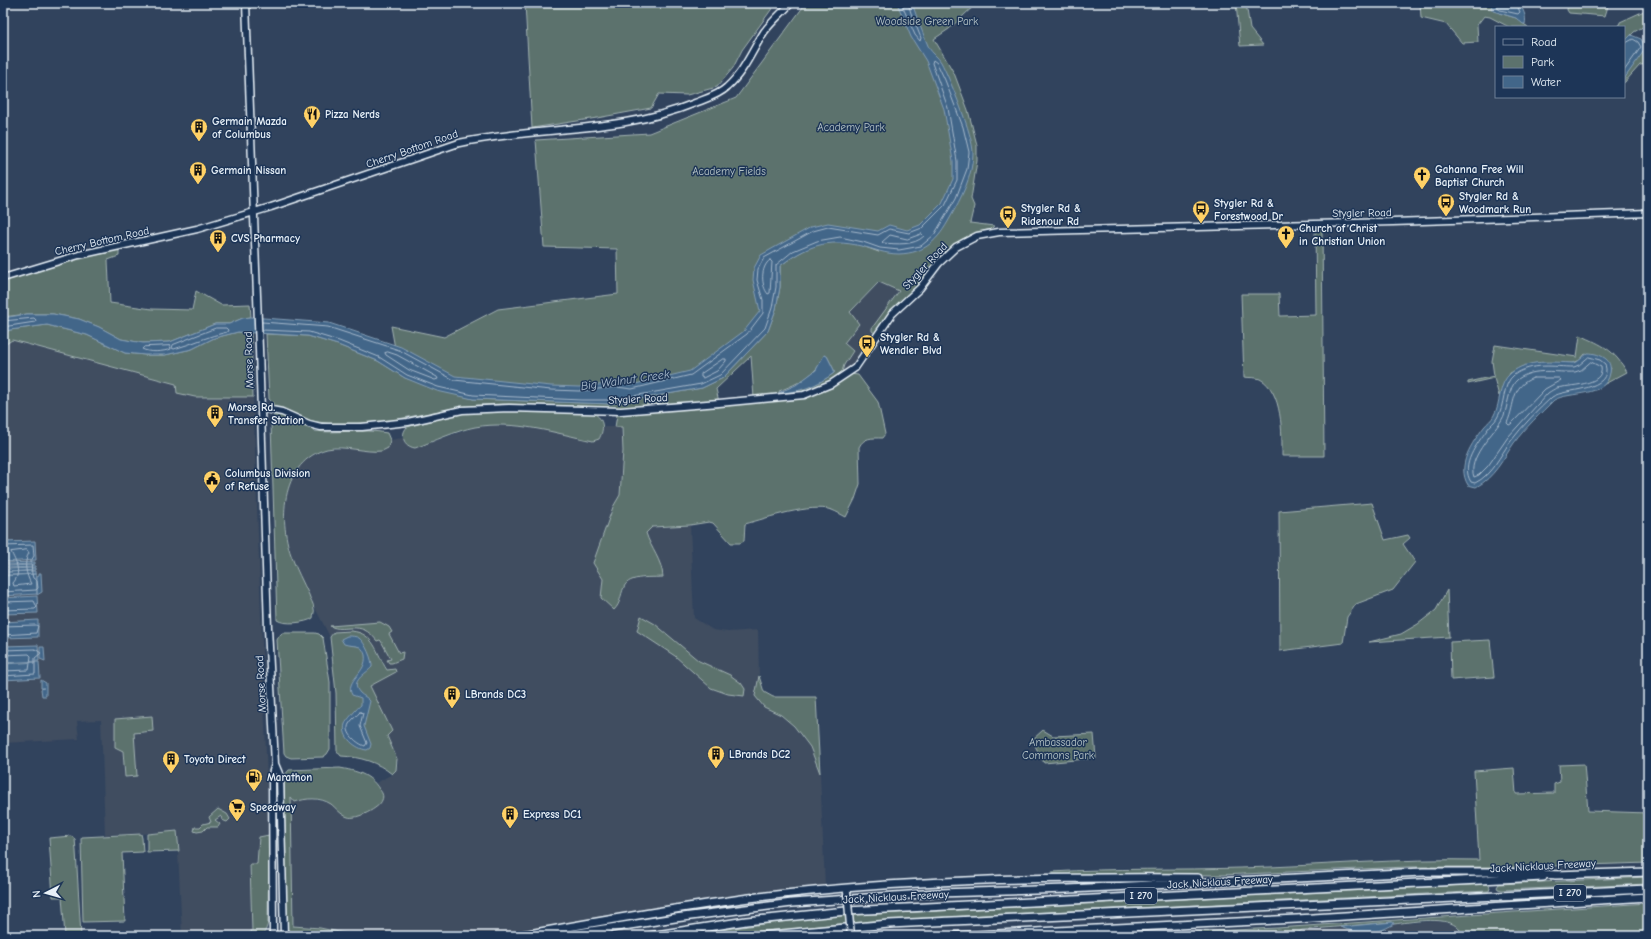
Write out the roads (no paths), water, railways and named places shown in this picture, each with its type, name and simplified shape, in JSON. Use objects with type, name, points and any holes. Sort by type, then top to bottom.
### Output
[{"type":"highway","points":[[559,936],[675,918],[792,903],[938,893],[1068,889],[1423,872],[1501,872],[1559,875]]},
{"type":"highway","name":"Jack Nicklaus Freeway","points":[[650,936],[746,921],[846,911],[1531,879],[1559,875],[1648,872]]},
{"type":"highway","points":[[517,936],[631,916],[749,898],[846,890],[957,882],[1091,877],[1252,880]]},
{"type":"highway","name":"I 270","points":[[760,936],[889,924],[1648,889]]},
{"type":"highway","points":[[1057,936],[1134,929],[1648,897]]},
{"type":"highway","points":[[956,936],[1297,919]]},
{"type":"main road","name":"Morse Road","points":[[246,3],[268,628],[275,764],[272,774],[274,830],[273,936]]},
{"type":"main road","name":"Cherry Bottom Road","points":[[3,278],[79,255],[188,232],[362,177],[459,143],[482,138],[542,133],[634,122],[671,113],[726,89],[737,78],[765,31],[791,3]]},
{"type":"main road","name":"Stygler Road","points":[[261,408],[282,412],[309,424],[321,427],[362,427],[408,422],[462,410],[509,408],[621,411],[711,404],[804,394],[831,384],[855,368],[892,314],[920,288],[939,263],[956,247],[977,236],[996,232],[1417,222],[1648,213]]},
{"type":"main road","name":"Morse Road","points":[[275,764],[280,776],[284,936]]},
{"type":"main road","points":[[846,890],[851,936]]},
{"type":"water","points":[[897,3],[912,3],[929,48],[941,62],[950,81],[969,134],[973,153],[971,170],[966,187],[958,203],[936,239],[924,248],[917,251],[894,254],[849,244],[828,244],[799,253],[780,266],[780,287],[776,309],[768,331],[723,378],[702,388],[610,404],[473,399],[437,391],[405,378],[378,361],[338,345],[308,336],[238,332],[214,338],[192,349],[165,355],[145,355],[125,353],[87,335],[47,325],[10,330],[3,333],[3,318],[27,314],[53,314],[79,319],[99,327],[121,339],[143,343],[170,342],[215,324],[229,324],[243,318],[251,317],[329,323],[401,347],[455,376],[551,386],[579,387],[617,383],[631,385],[690,371],[744,331],[760,311],[753,280],[754,268],[761,255],[811,227],[828,223],[878,231],[889,225],[907,230],[920,225],[942,203],[953,179],[953,161],[944,109],[926,61],[911,37]]},
{"type":"water","points":[[1493,3],[1518,3],[1524,13],[1525,24],[1516,18],[1493,11],[1491,8]]},
{"type":"water","points":[[1631,35],[1641,39],[1646,48],[1625,78],[1625,41]]},
{"type":"water","points":[[1588,353],[1600,355],[1606,359],[1610,365],[1610,373],[1607,381],[1595,390],[1561,397],[1554,400],[1518,437],[1498,468],[1488,479],[1476,487],[1468,485],[1464,470],[1467,454],[1479,433],[1493,417],[1507,377],[1525,365],[1540,362],[1573,363],[1577,362]]},
{"type":"water","points":[[824,355],[827,356],[834,373],[808,388],[793,392],[778,393],[796,385],[816,370]]},
{"type":"water","points":[[35,541],[36,560],[3,562],[3,542]]},
{"type":"water","points":[[35,562],[35,564],[8,565],[8,563]]},
{"type":"water","points":[[35,565],[35,567],[8,568],[8,566]]},
{"type":"water","points":[[35,568],[35,570],[8,572],[8,569]]},
{"type":"water","points":[[35,571],[35,574],[8,575],[8,572]]},
{"type":"water","points":[[41,573],[42,592],[37,595],[37,576]]},
{"type":"water","points":[[36,574],[37,594],[3,596],[3,576]]},
{"type":"water","points":[[37,596],[38,613],[3,614],[3,598]]},
{"type":"water","points":[[38,620],[38,637],[3,638],[3,622]]},
{"type":"water","points":[[347,636],[359,638],[364,643],[372,664],[372,667],[357,681],[356,685],[360,693],[370,701],[364,726],[371,744],[370,748],[367,750],[350,742],[344,729],[345,724],[361,705],[361,698],[352,695],[350,690],[353,680],[360,672],[365,661],[365,655],[361,648],[358,646],[344,644],[341,639]]},
{"type":"water","points":[[38,645],[39,661],[3,663],[3,646]]},
{"type":"water","points":[[40,647],[44,647],[45,661],[40,659]]},
{"type":"water","points":[[39,662],[40,678],[3,680],[3,664]]},
{"type":"water","points":[[41,680],[46,683],[46,696],[42,696],[41,689],[44,688],[41,688]]},
{"type":"water","points":[[1393,922],[1394,924],[1380,931],[1367,933],[1355,932],[1340,927]]},
{"type":"place","name":"Pizza Nerds","points":[[312,129]]},
{"type":"place","name":"Germain Mazda of Columbus","points":[[199,142]]},
{"type":"place","name":"Germain Nissan","points":[[198,185]]},
{"type":"place","name":"Gahanna Free Will Baptist Church","points":[[1422,190]]},
{"type":"place","name":"Stygler Rd & Woodmark Run","points":[[1446,217]]},
{"type":"place","name":"Stygler Rd & Forestwood Dr","points":[[1201,224]]},
{"type":"place","name":"Stygler Rd & Ridenour Rd","points":[[1008,229]]},
{"type":"place","name":"Church of Christ in Christian Union","points":[[1286,249]]},
{"type":"place","name":"CVS Pharmacy","points":[[218,253]]},
{"type":"place","name":"Stygler Rd & Wendler Blvd","points":[[867,358]]},
{"type":"place","name":"Morse Rd. Transfer Station","points":[[215,428]]},
{"type":"place","name":"Columbus Division of Refuse","points":[[212,494]]},
{"type":"place","name":"LBrands DC3","points":[[452,709]]},
{"type":"place","name":"LBrands DC2","points":[[716,769]]},
{"type":"place","name":"Toyota Direct","points":[[171,774]]},
{"type":"place","name":"Marathon","points":[[254,792]]},
{"type":"place","name":"Speedway","points":[[237,822]]},
{"type":"place","name":"Express DC1","points":[[510,829]]},
{"type":"park label","name":"Woodside Green Park","points":[[927,21]]},
{"type":"park label","name":"Academy Park","points":[[851,127]]},
{"type":"park label","name":"Academy Fields","points":[[729,171]]},
{"type":"park label","name":"Ambassador Commons Park","points":[[1058,748]]},
{"type":"water label","name":"Big Walnut Creek","points":[[625,380]]}]
